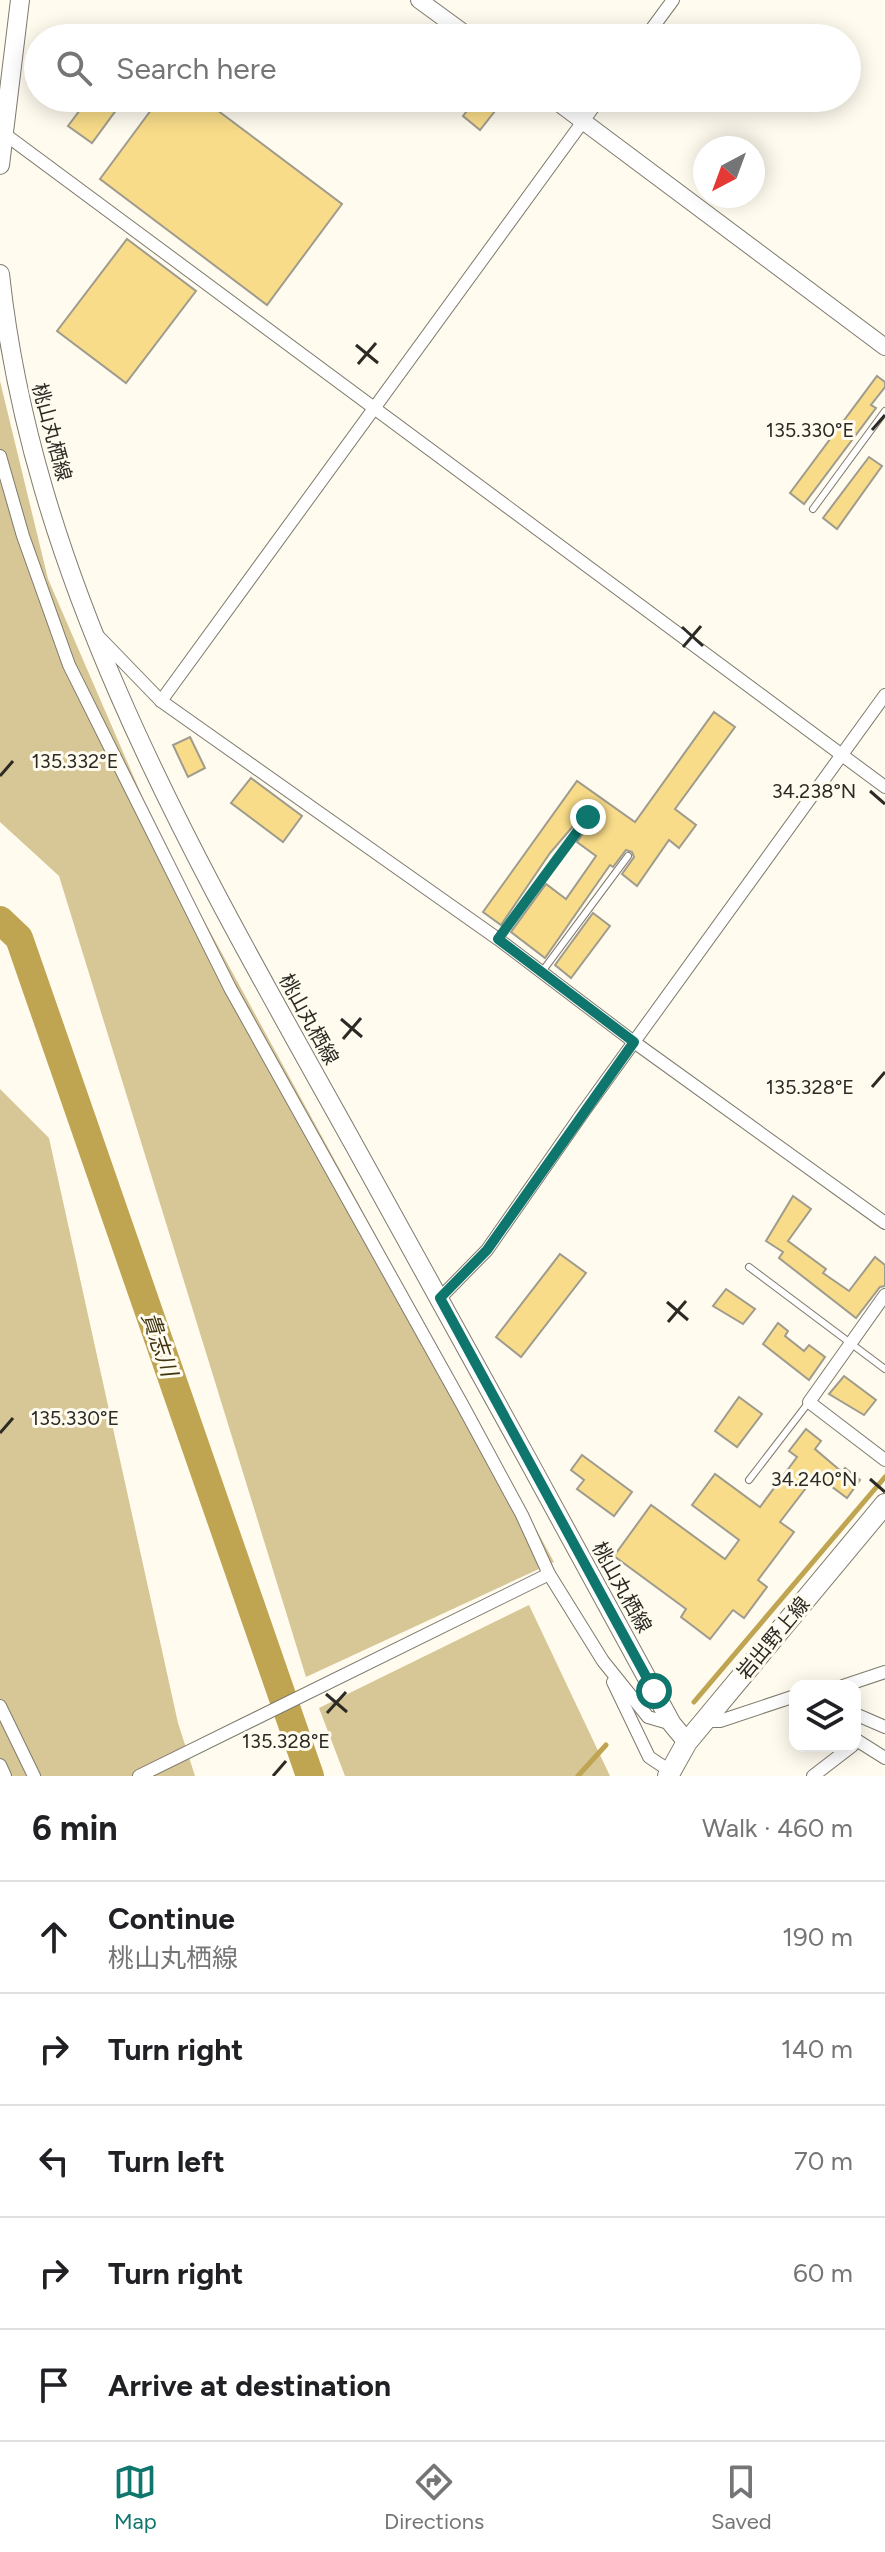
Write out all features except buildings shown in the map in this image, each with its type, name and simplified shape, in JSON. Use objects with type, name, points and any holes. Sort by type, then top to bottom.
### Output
[{"type":"main road","points":[[0,165],[20,0]]},
{"type":"main road","name":"桃山丸栖線","points":[[0,274],[7,341],[28,437],[94,632],[190,849],[672,1724],[687,1742]]},
{"type":"main road","name":"岩出野上線","points":[[669,1774],[687,1742],[885,1504]]},
{"type":"street","points":[[419,0],[452,24]]},
{"type":"street","points":[[655,24],[673,0]]},
{"type":"street","points":[[571,112],[885,347]]},
{"type":"street","points":[[161,701],[590,112]]},
{"type":"street","points":[[2,132],[885,787]]},
{"type":"street","points":[[0,456],[23,536],[69,665],[133,798],[230,988],[522,1515],[549,1574],[603,1661],[649,1757],[669,1774]]},
{"type":"street","points":[[94,632],[161,701],[498,939],[634,1042],[885,1223]]},
{"type":"street","points":[[440,1298],[487,1250],[885,695]]},
{"type":"street","points":[[885,1295],[809,1402],[885,1460]]},
{"type":"street","points":[[139,1776],[549,1574]]},
{"type":"street","points":[[603,1661],[648,1717],[672,1724]]},
{"type":"street","points":[[861,1680],[885,1672]]},
{"type":"street","points":[[705,1721],[720,1721],[789,1698]]},
{"type":"street","points":[[0,1706],[34,1776]]},
{"type":"street","points":[[861,1717],[885,1727]]},
{"type":"street","points":[[861,1743],[885,1758]]},
{"type":"street","points":[[813,1776],[844,1752]]},
{"type":"street","points":[[0,1765],[5,1776]]},
{"type":"lane","points":[[813,509],[885,411]]},
{"type":"lane","points":[[498,939],[588,817]]},
{"type":"lane","points":[[541,973],[628,856]]},
{"type":"lane","points":[[749,1267],[885,1369]]},
{"type":"lane","points":[[749,1480],[809,1402]]},
{"type":"shaded area","points":[[0,381],[48,579],[165,849],[554,1562],[306,1677],[59,876],[0,822]]},
{"type":"shaded area","points":[[0,1089],[49,1138],[178,1723],[195,1776],[0,1776]]},
{"type":"shaded area","points":[[529,1605],[610,1776],[345,1776],[319,1708]]},
{"type":"waterway","name":"貴志川","points":[[0,920],[19,938],[310,1776]]},
{"type":"waterway","points":[[694,1702],[885,1477]]},
{"type":"waterway","points":[[578,1776],[606,1745]]},
{"type":"route","points":[[588,817],[498,939],[634,1042],[487,1250],[440,1298],[654,1691]]}]
